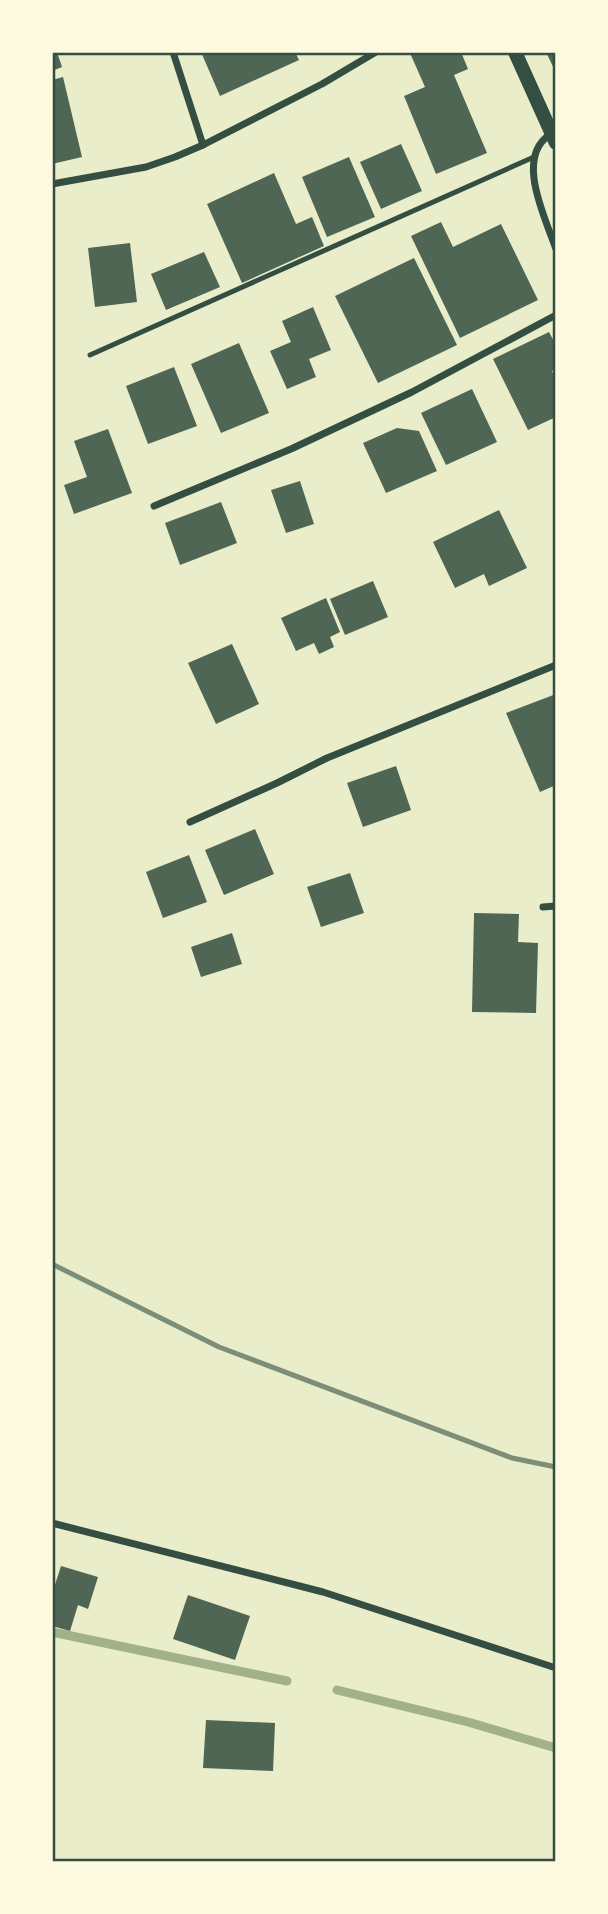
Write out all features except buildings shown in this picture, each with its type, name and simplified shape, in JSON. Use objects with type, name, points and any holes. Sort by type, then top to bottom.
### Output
[{"type":"main road","points":[[515,52],[553,139]]},
{"type":"street","points":[[173,52],[203,145]]},
{"type":"street","points":[[52,184],[146,167],[203,145],[322,84],[376,52]]},
{"type":"street","points":[[553,139],[540,142],[534,157],[534,183],[555,249]]},
{"type":"street","points":[[153,506],[291,449],[400,398],[555,315]]},
{"type":"street","points":[[190,822],[327,758],[555,665]]},
{"type":"street","points":[[543,907],[555,906]]},
{"type":"street","points":[[52,1523],[323,1592],[555,1668]]},
{"type":"lane","points":[[90,355],[534,157]]},
{"type":"waterway","points":[[52,1632],[287,1681]]},
{"type":"waterway","points":[[337,1690],[468,1722],[556,1748]]},
{"type":"railway","points":[[52,1264],[219,1347],[512,1458],[556,1467]]}]
